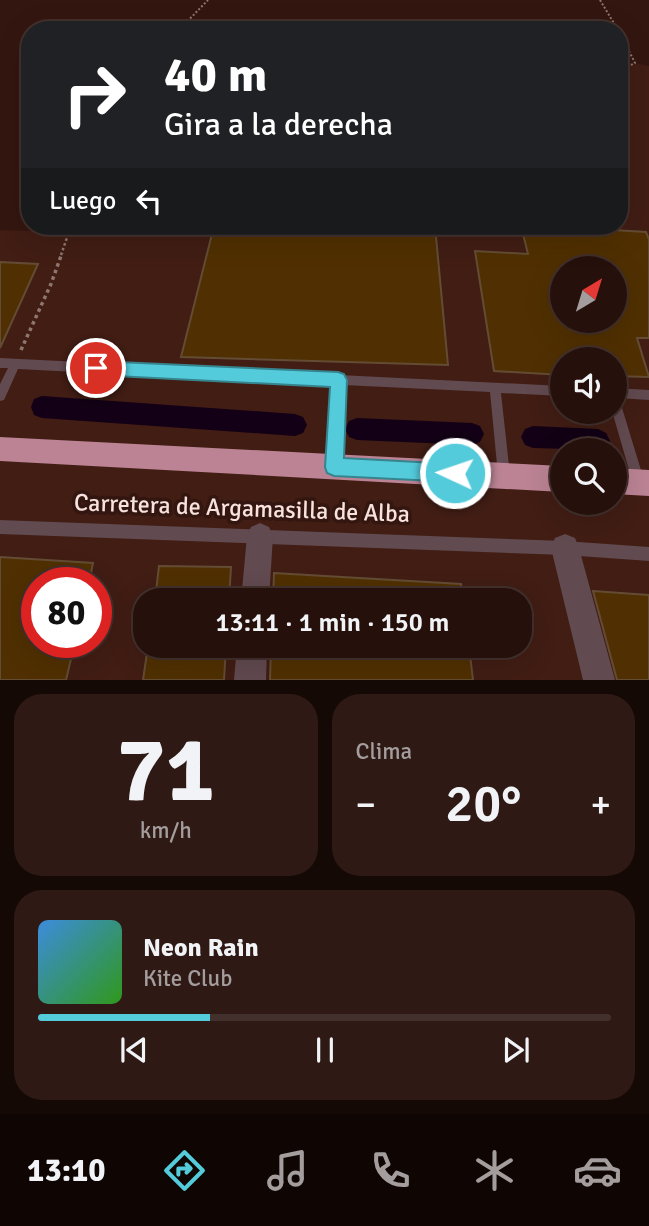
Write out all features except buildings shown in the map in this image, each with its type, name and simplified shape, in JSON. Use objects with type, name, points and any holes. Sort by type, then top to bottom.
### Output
[{"type":"highway","name":"Carretera de Argamasilla de Alba","points":[[0,449],[550,478]]},
{"type":"street","points":[[256,588],[260,537]]},
{"type":"street","points":[[565,548],[599,680]]},
{"type":"street","points":[[250,680],[251,658]]},
{"type":"lane","points":[[0,363],[550,390]]},
{"type":"lane","points":[[0,396],[15,364]]},
{"type":"lane","points":[[334,467],[338,380]]},
{"type":"lane","points":[[495,387],[504,475]]},
{"type":"lane","points":[[627,394],[649,395]]},
{"type":"lane","points":[[620,424],[634,483]]},
{"type":"lane","name":"Carretera de Argamasilla de Alba","points":[[0,527],[565,548],[649,554]]},
{"type":"path","points":[[188,21],[208,0]]},
{"type":"path","points":[[600,0],[613,21]]},
{"type":"path","points":[[628,48],[635,62],[628,66]]},
{"type":"path","points":[[15,364],[51,284],[68,235]]},
{"type":"shaded area","points":[[635,63],[649,66],[649,680],[0,680],[0,230],[21,231],[21,235],[628,235],[628,65]]},
{"type":"waterway","points":[[42,407],[295,425]]},
{"type":"waterway","points":[[357,429],[472,434]]},
{"type":"waterway","points":[[533,437],[550,438]]},
{"type":"route","points":[[96,368],[338,380],[334,467],[455,473]]}]
